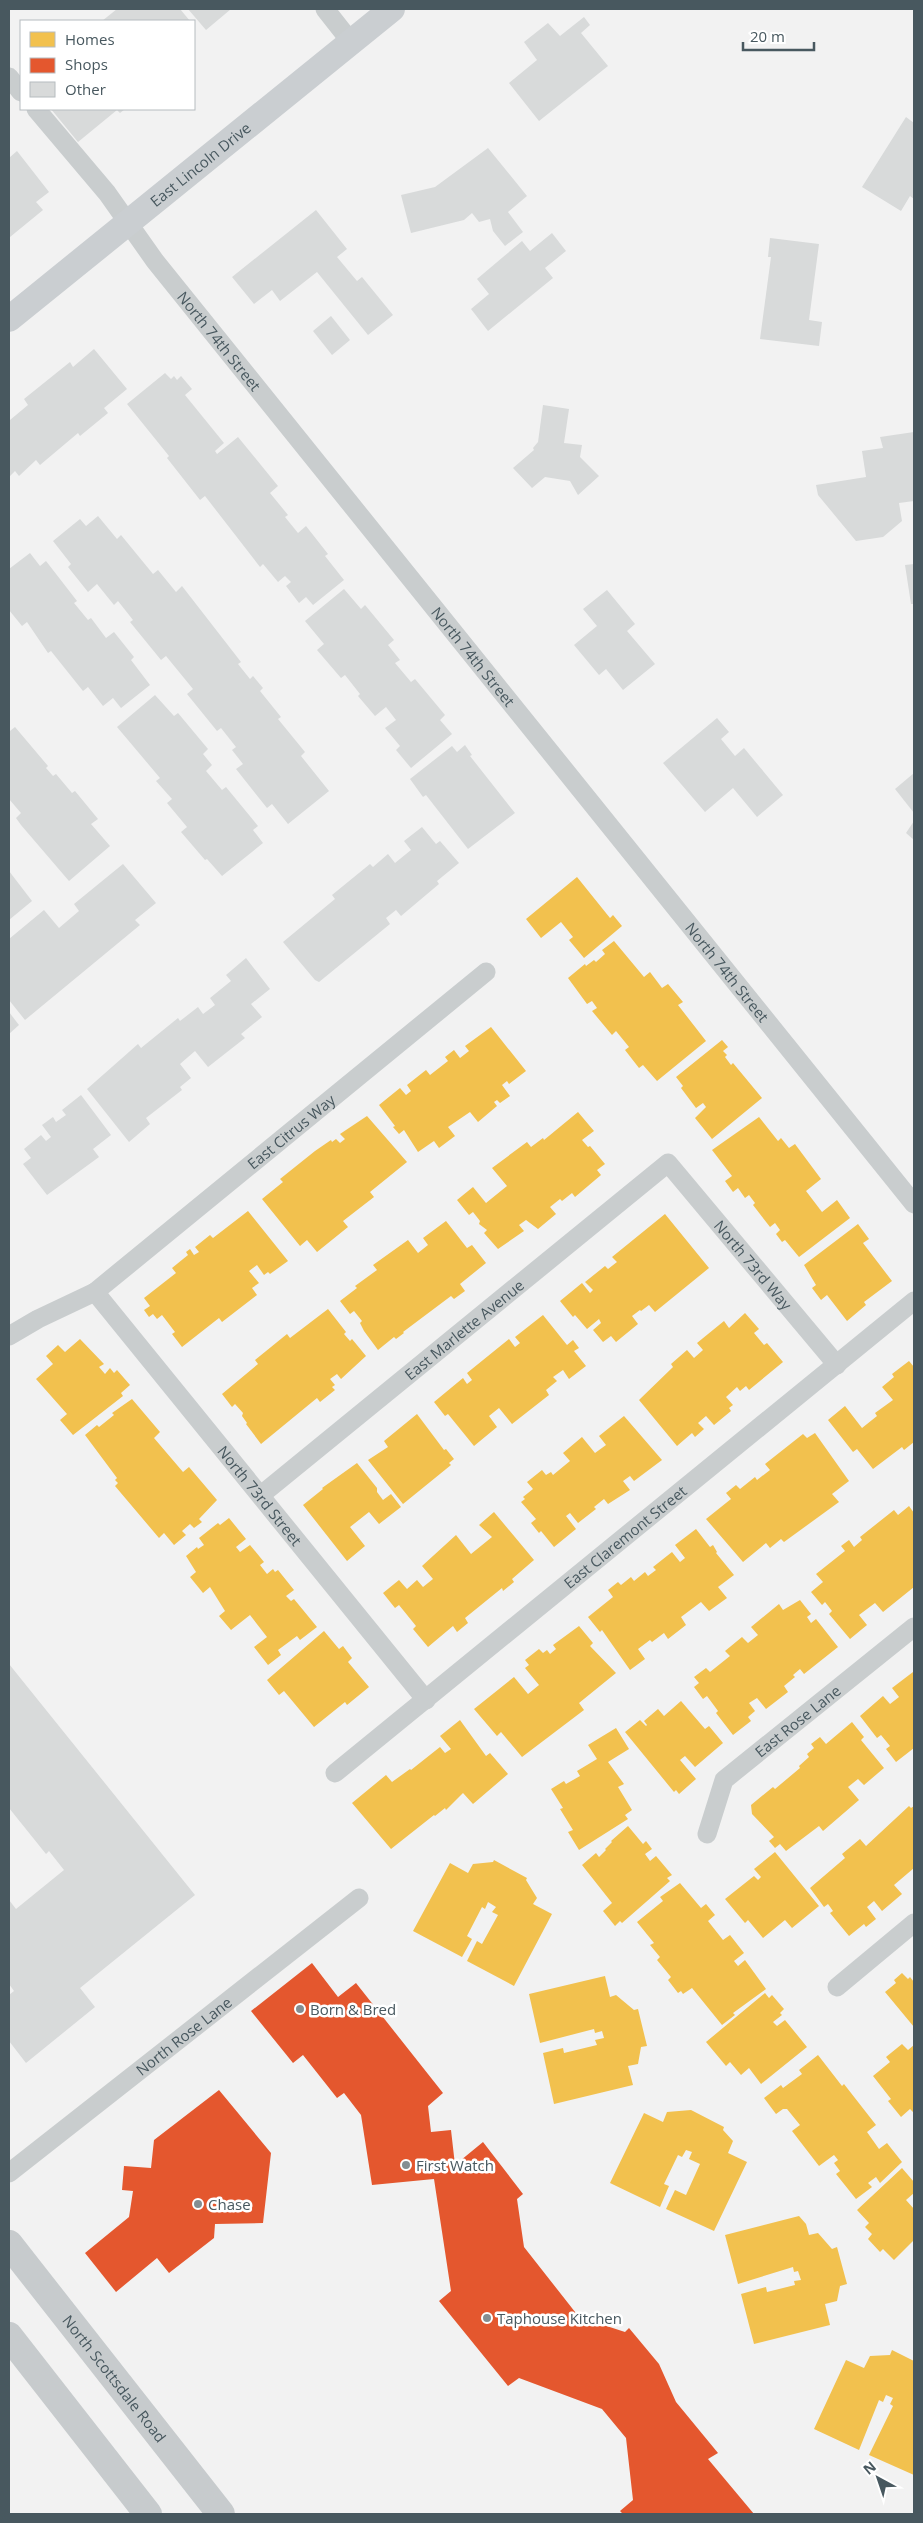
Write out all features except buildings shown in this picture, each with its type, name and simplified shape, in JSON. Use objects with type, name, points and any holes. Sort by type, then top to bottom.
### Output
[{"type":"main road","name":"East Lincoln Drive","points":[[9,319],[129,224],[351,42],[379,13]]},
{"type":"main road","name":"North Scottsdale Road","points":[[9,2244],[221,2514]]},
{"type":"main road","points":[[9,2336],[148,2514]]},
{"type":"street","points":[[324,9],[351,42]]},
{"type":"street","points":[[9,77],[20,91]]},
{"type":"street","name":"North 74th Street","points":[[37,110],[107,192],[156,261],[914,1204]]},
{"type":"street","name":"East Citrus Way","points":[[9,1336],[38,1319],[95,1292],[486,972]]},
{"type":"street","name":"North 73rd Way","points":[[668,1163],[837,1365]]},
{"type":"street","name":"East Marlette Avenue","points":[[261,1495],[668,1163]]},
{"type":"street","name":"North 73rd Street","points":[[95,1292],[426,1700]]},
{"type":"street","name":"East Claremont Street","points":[[335,1773],[914,1301]]},
{"type":"street","name":"East Rose Lane","points":[[707,1834],[724,1780],[914,1627]]},
{"type":"street","name":"North Rose Lane","points":[[9,2173],[359,1898]]},
{"type":"street","points":[[838,1987],[914,1923]]},
{"type":"place","name":"Born & Bred","points":[[300,2009]]},
{"type":"place","name":"First Watch","points":[[406,2165]]},
{"type":"place","name":"Chase","points":[[198,2204]]},
{"type":"place","name":"Taphouse Kitchen","points":[[487,2318]]}]
